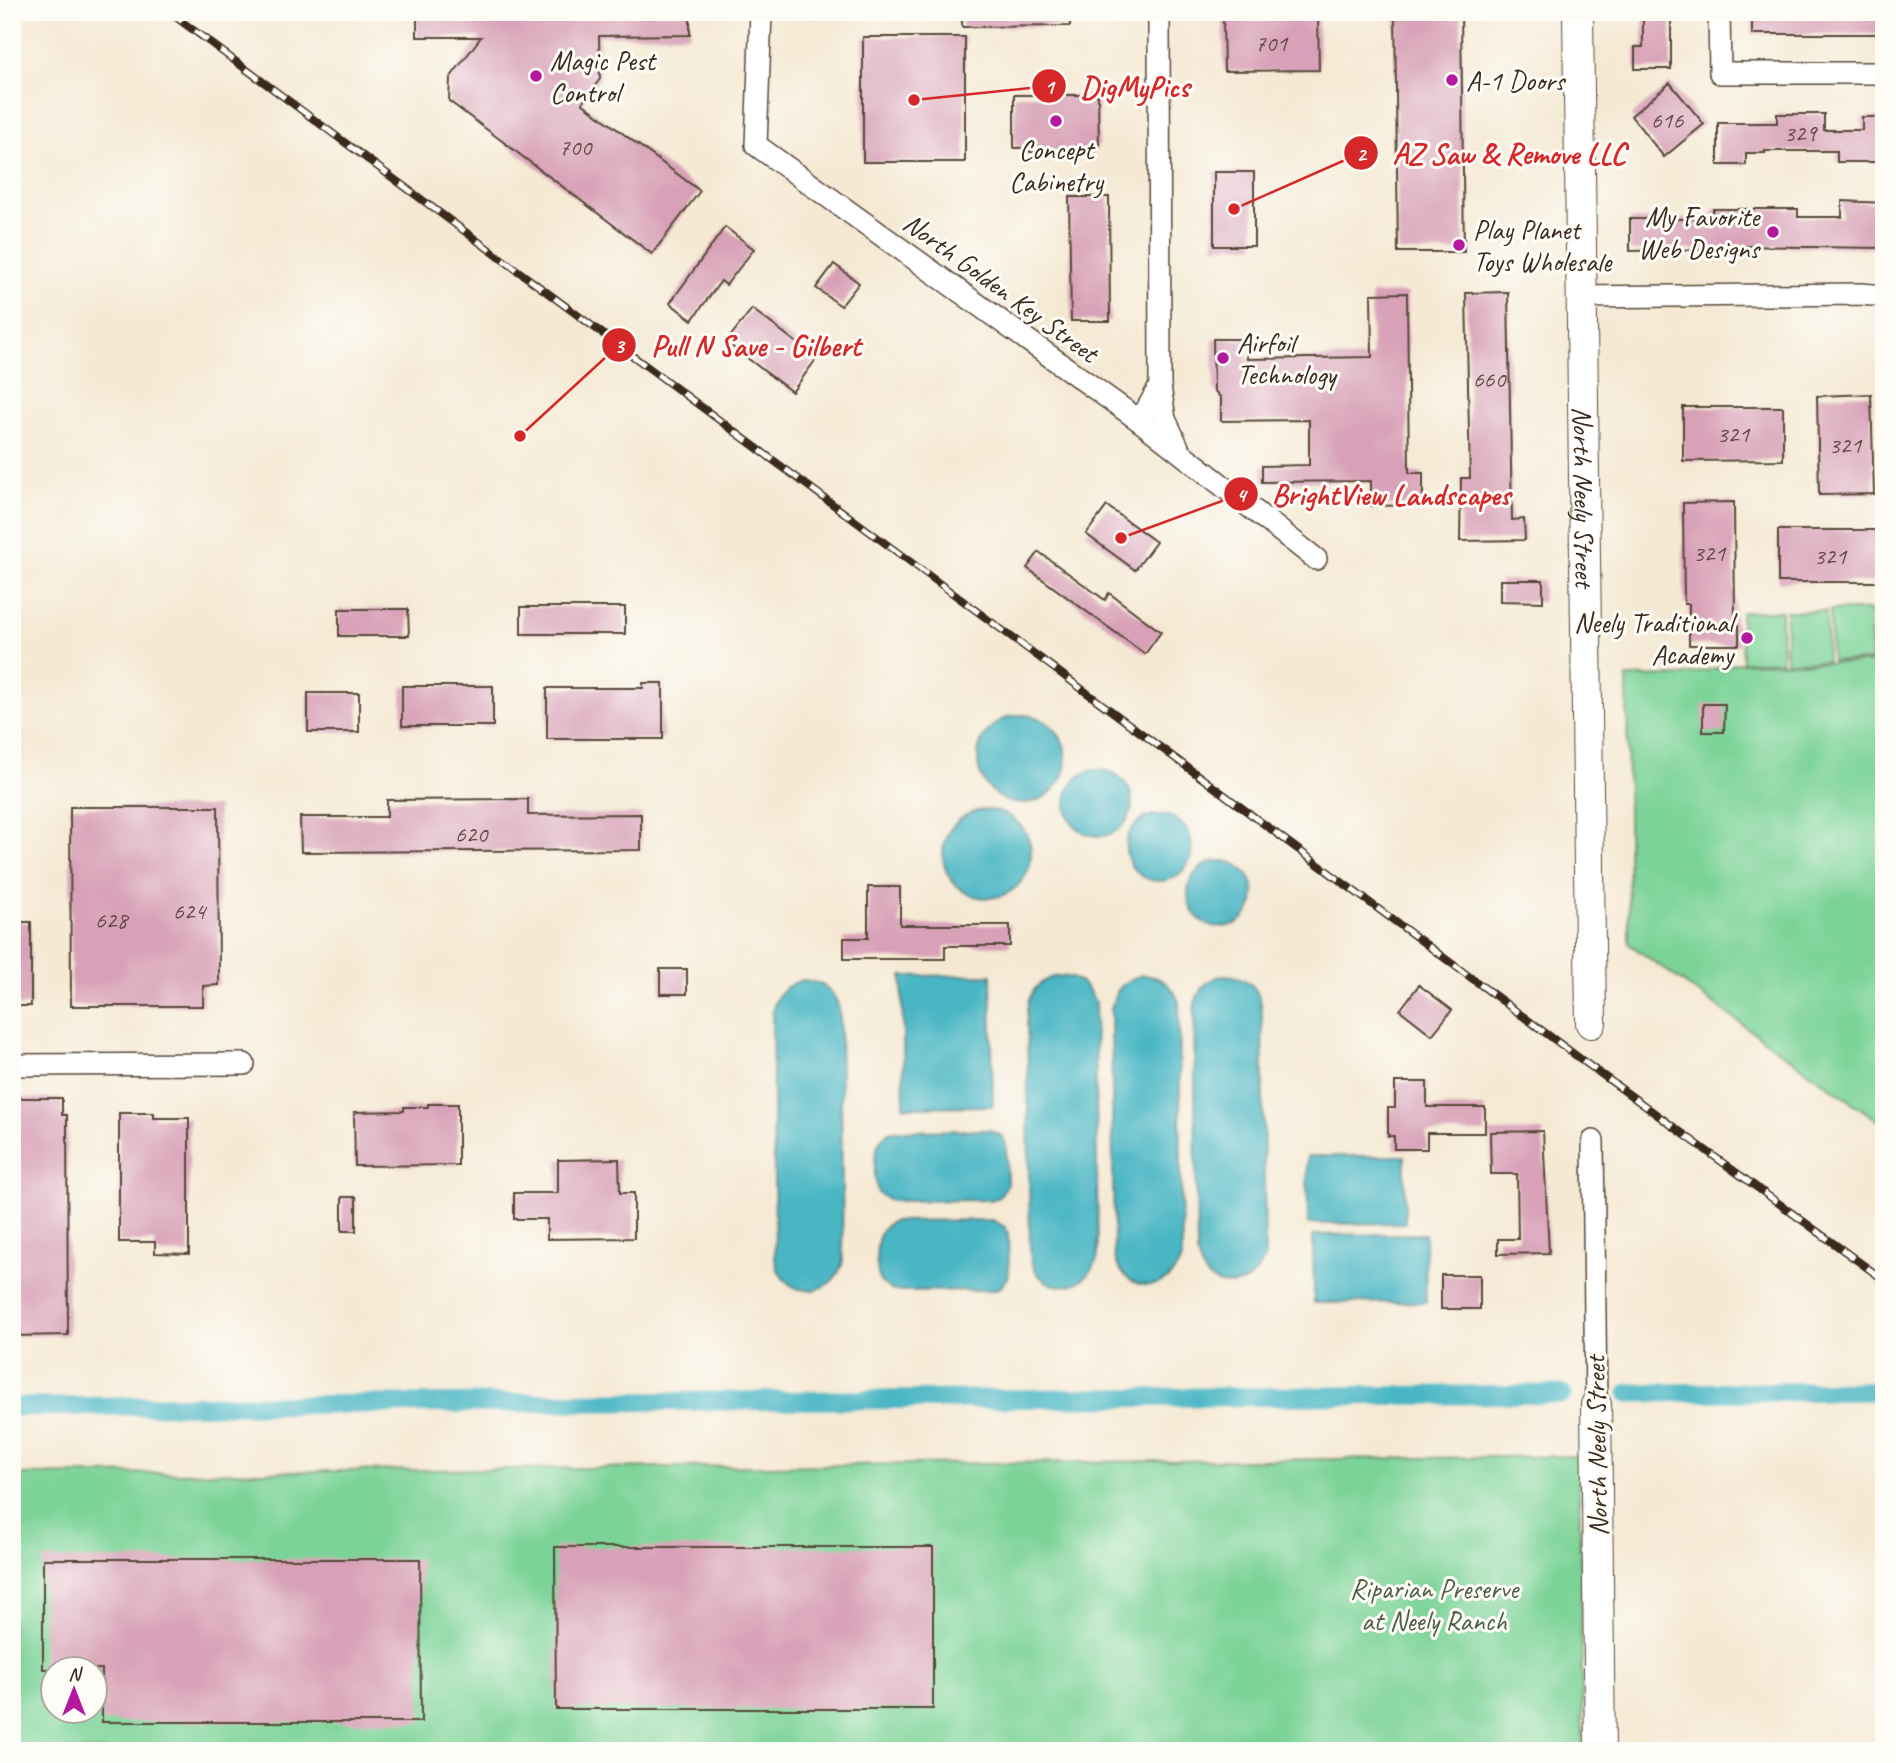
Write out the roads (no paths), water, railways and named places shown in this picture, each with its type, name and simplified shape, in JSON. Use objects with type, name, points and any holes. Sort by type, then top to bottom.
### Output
[{"type":"street","name":"North Golden Key Street","points":[[761,12],[756,145],[1139,421],[1316,559]]},
{"type":"street","points":[[1159,12],[1160,386],[1165,419],[1171,436],[1183,454]]},
{"type":"street","name":"North Neely Street","points":[[1578,12],[1591,1023]]},
{"type":"street","points":[[1719,12],[1720,73],[1884,73]]},
{"type":"street","points":[[1580,297],[1848,294],[1884,296]]},
{"type":"street","points":[[1139,421],[1160,386]]},
{"type":"street","points":[[12,1065],[244,1064]]},
{"type":"street","name":"North Neely Street","points":[[1593,1141],[1600,1751]]},
{"type":"water","points":[[1022,715],[1039,719],[1053,728],[1062,742],[1066,759],[1062,776],[1053,790],[1039,799],[1022,803],[1005,799],[991,790],[982,776],[978,759],[982,742],[991,728],[1005,719]]},
{"type":"water","points":[[1099,770],[1112,772],[1127,785],[1132,803],[1130,816],[1117,831],[1099,836],[1086,834],[1071,821],[1066,803],[1068,790],[1081,775]]},
{"type":"water","points":[[987,810],[1004,814],[1018,823],[1027,837],[1031,854],[1027,871],[1018,885],[1004,894],[987,898],[970,894],[956,885],[947,871],[943,854],[947,837],[956,823],[970,814]]},
{"type":"water","points":[[1159,815],[1172,817],[1187,830],[1192,848],[1190,861],[1177,876],[1159,881],[1146,879],[1131,866],[1126,848],[1128,835],[1141,820]]},
{"type":"water","points":[[1221,861],[1234,863],[1249,876],[1254,894],[1252,907],[1239,922],[1221,927],[1208,925],[1193,912],[1188,894],[1190,881],[1203,866]]},
{"type":"water","points":[[991,975],[993,1106],[904,1107],[902,976]]},
{"type":"water","points":[[1142,975],[1165,982],[1179,1002],[1182,1256],[1168,1278],[1157,1284],[1146,1285],[1126,1277],[1118,1267],[1114,1253],[1111,1010],[1120,987]]},
{"type":"water","points":[[1225,975],[1240,978],[1252,985],[1261,1004],[1265,1256],[1259,1269],[1250,1278],[1228,1285],[1208,1277],[1201,1267],[1197,1253],[1194,1009],[1197,996],[1204,986]]},
{"type":"water","points":[[1058,976],[1081,983],[1095,1003],[1098,1256],[1092,1269],[1083,1278],[1062,1286],[1041,1278],[1034,1268],[1030,1254],[1027,1010],[1036,987],[1045,980]]},
{"type":"water","points":[[803,980],[818,983],[830,991],[837,1002],[840,1018],[843,1261],[829,1283],[819,1289],[807,1290],[787,1282],[779,1272],[775,1258],[772,1014],[775,1001],[781,992]]},
{"type":"water","points":[[990,1130],[1003,1137],[1006,1144],[1007,1185],[999,1197],[991,1200],[891,1201],[878,1193],[875,1176],[877,1149],[885,1135],[892,1131]]},
{"type":"water","points":[[1307,1156],[1405,1156],[1405,1223],[1308,1224]]},
{"type":"water","points":[[992,1220],[1005,1227],[1008,1234],[1009,1275],[1001,1287],[993,1290],[893,1291],[880,1282],[877,1247],[882,1231],[894,1221]]},
{"type":"water","points":[[1425,1234],[1426,1302],[1314,1303],[1313,1235]]},
{"type":"waterway","points":[[1628,1393],[1884,1391]]},
{"type":"waterway","points":[[12,1407],[1562,1394]]},
{"type":"railway","points":[[169,12],[1586,1063],[1884,1280]]},
{"type":"place","name":"Magic Pest Control","points":[[536,76]]},
{"type":"place","name":"A-1 Doors","points":[[1452,80]]},
{"type":"place","name":"DigMyPics","points":[[914,100]]},
{"type":"place","name":"Concept Cabinetry","points":[[1056,121]]},
{"type":"place","name":"AZ Saw & Remove LLC","points":[[1234,209]]},
{"type":"place","name":"My Favorite Web Designs","points":[[1773,232]]},
{"type":"place","name":"Play Planet Toys Wholesale","points":[[1459,245]]},
{"type":"place","name":"Airfoil Technology","points":[[1223,358]]},
{"type":"place","name":"Pull N Save - Gilbert","points":[[520,436]]},
{"type":"place","name":"BrightView Landscapes","points":[[1121,538]]},
{"type":"place","name":"Neely Traditional Academy","points":[[1747,638]]},
{"type":"park label","name":"Riparian Preserve at Neely Ranch","points":[[1434,1604]]}]
